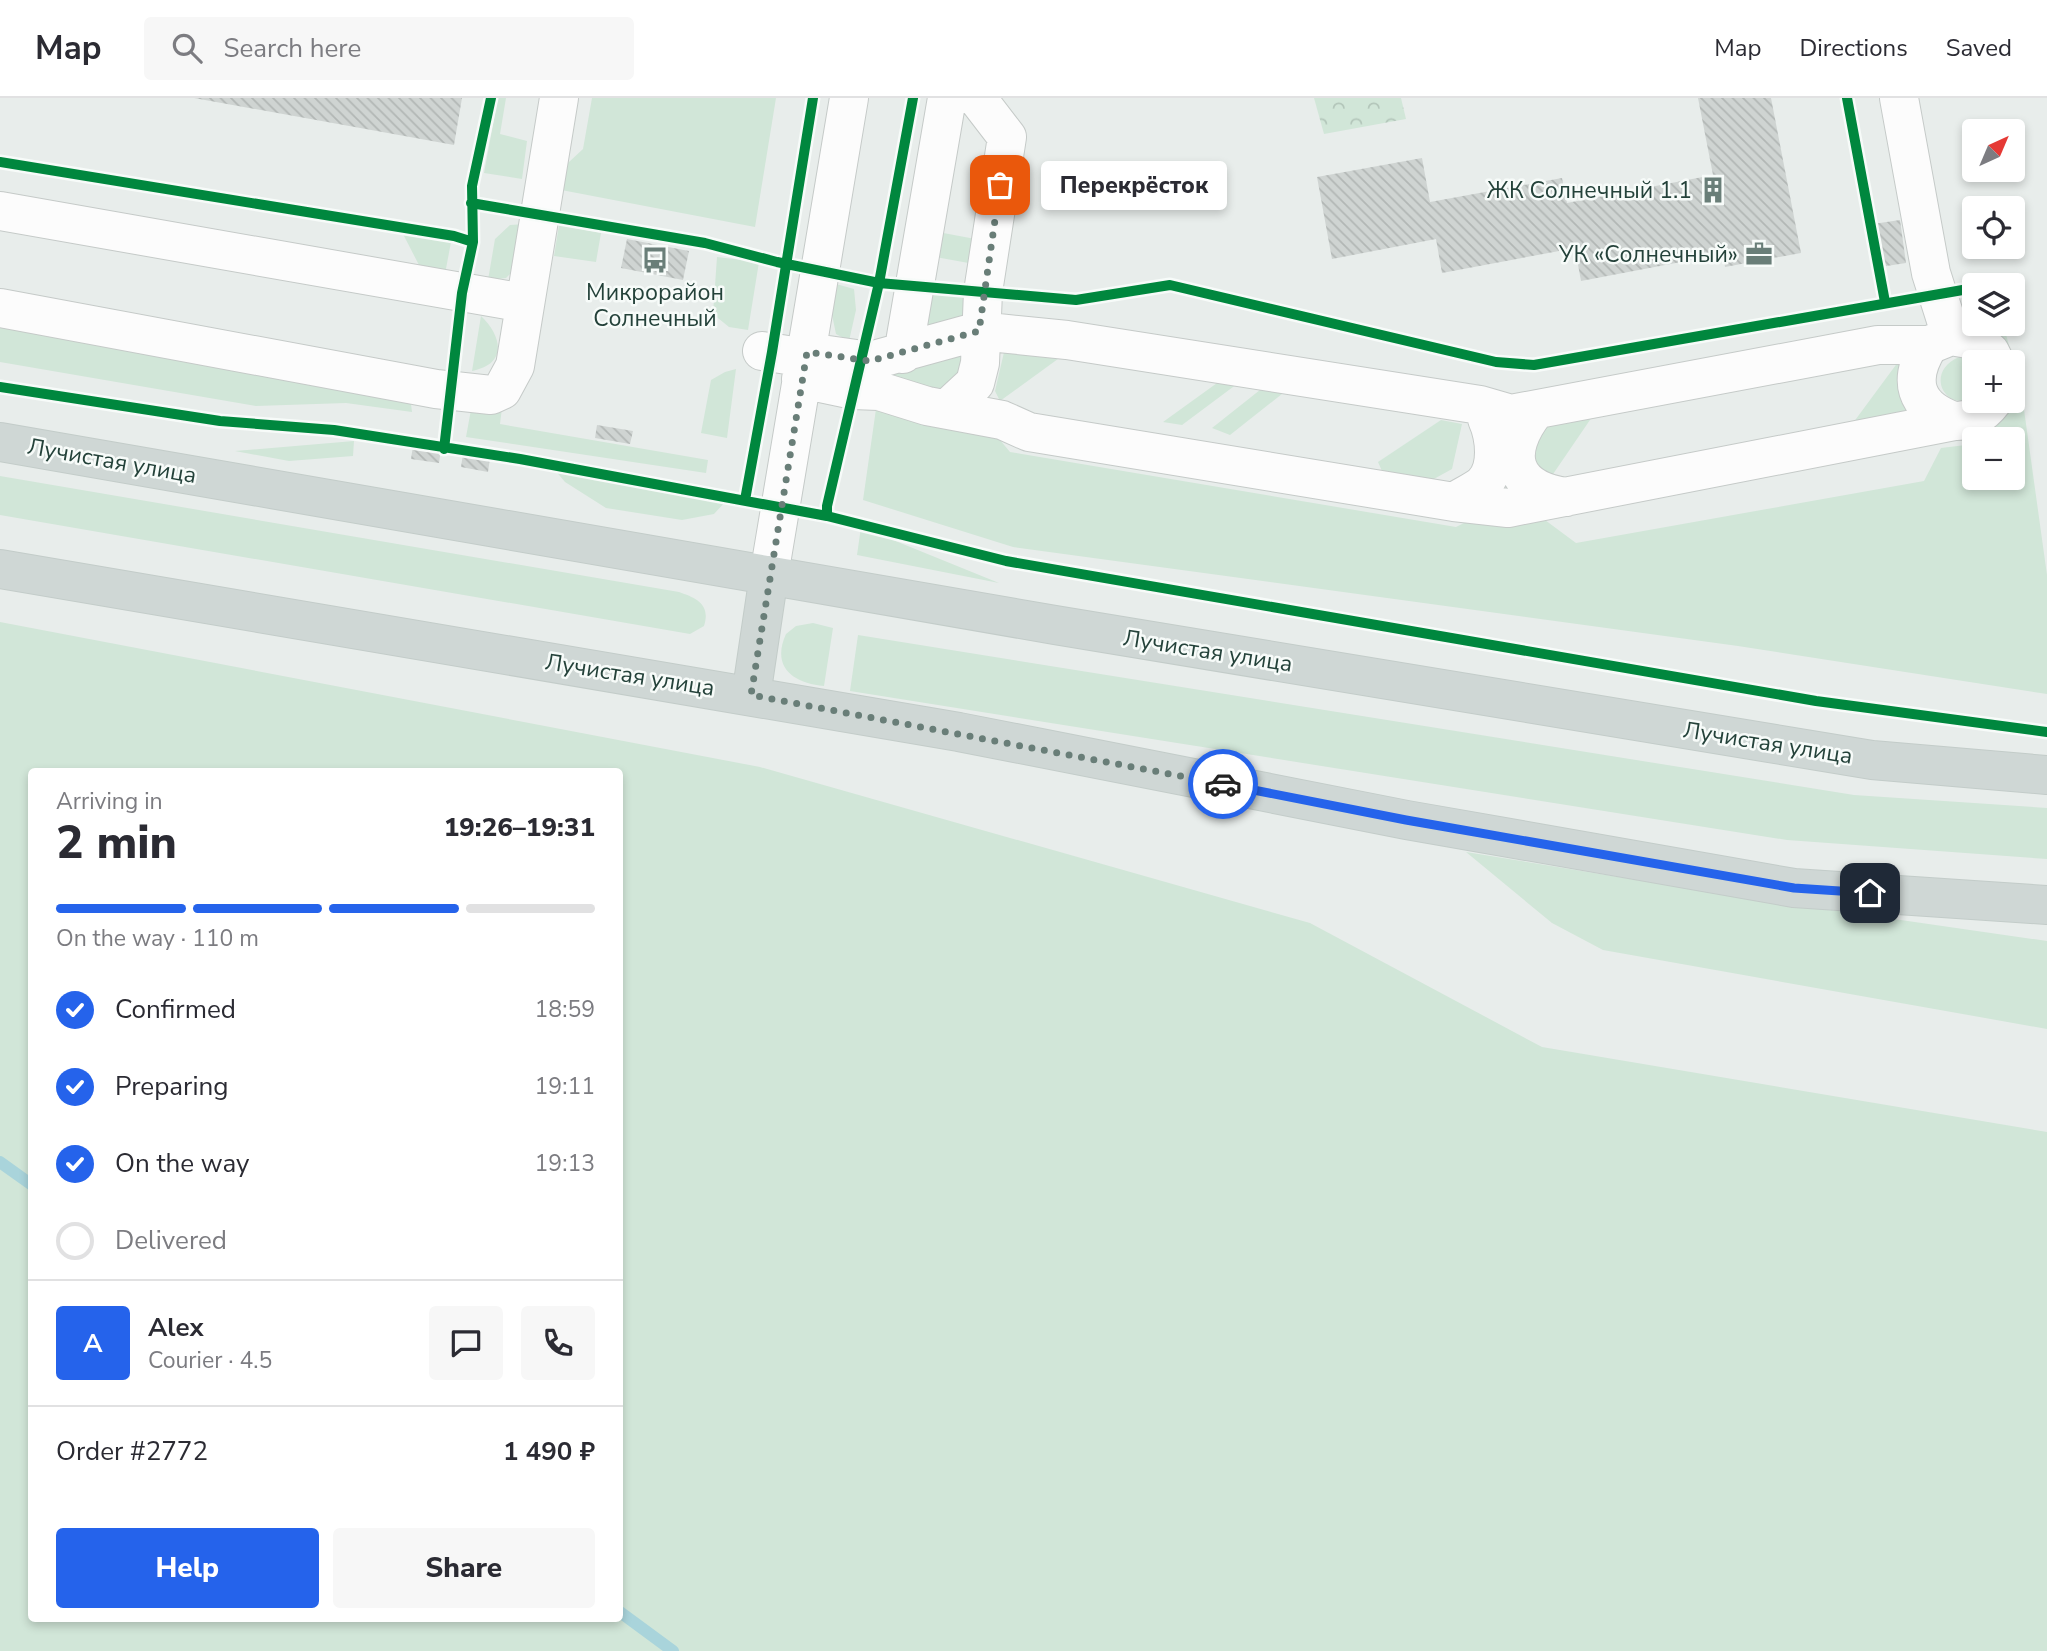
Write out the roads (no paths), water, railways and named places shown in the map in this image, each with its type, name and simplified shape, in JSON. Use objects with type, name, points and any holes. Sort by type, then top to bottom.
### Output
[{"type":"main road","name":"Лучистая улица","points":[[0,442],[1872,761],[2047,775]]},
{"type":"main road","name":"Лучистая улица","points":[[0,569],[751,695],[958,732],[1406,820],[1794,888],[2047,905]]},
{"type":"main road","points":[[751,695],[769,575]]},
{"type":"street","points":[[0,308],[451,391],[491,395],[502,390],[515,366],[559,98]]},
{"type":"street","points":[[769,575],[849,98]]},
{"type":"street","points":[[903,354],[947,98]]},
{"type":"street","points":[[947,409],[975,383],[981,363],[979,331],[1007,137],[977,98]]},
{"type":"street","points":[[1899,98],[1931,273],[1940,341]]},
{"type":"street","points":[[0,211],[524,303]]},
{"type":"street","points":[[805,363],[861,362],[903,354],[979,331],[1066,340],[1480,405],[1511,414],[1878,345],[1974,340],[1987,350]]},
{"type":"street","points":[[1940,341],[1920,360],[1916,377],[1920,400],[1936,415],[1954,421]]},
{"type":"street","points":[[762,351],[805,363],[853,390],[879,391],[1002,420],[1029,432],[1454,502],[1508,508],[1965,421],[1980,413]]},
{"type":"street","points":[[1454,502],[1485,482],[1494,460],[1493,433],[1480,405]]},
{"type":"street","points":[[1535,411],[1516,439],[1515,455],[1519,471],[1526,483],[1541,493],[1566,497]]},
{"type":"waterway","points":[[0,1162],[28,1182]]},
{"type":"waterway","points":[[623,1614],[673,1651]]},
{"type":"place","name":"Перекрёсток","points":[[1000,185]]},
{"type":"place","name":"ЖК Солнечный 1.1","points":[[1713,190]]},
{"type":"place","name":"УК «Солнечный»","points":[[1759,254]]},
{"type":"place","name":"Микрорайон Солнечный","points":[[655,260]]}]
